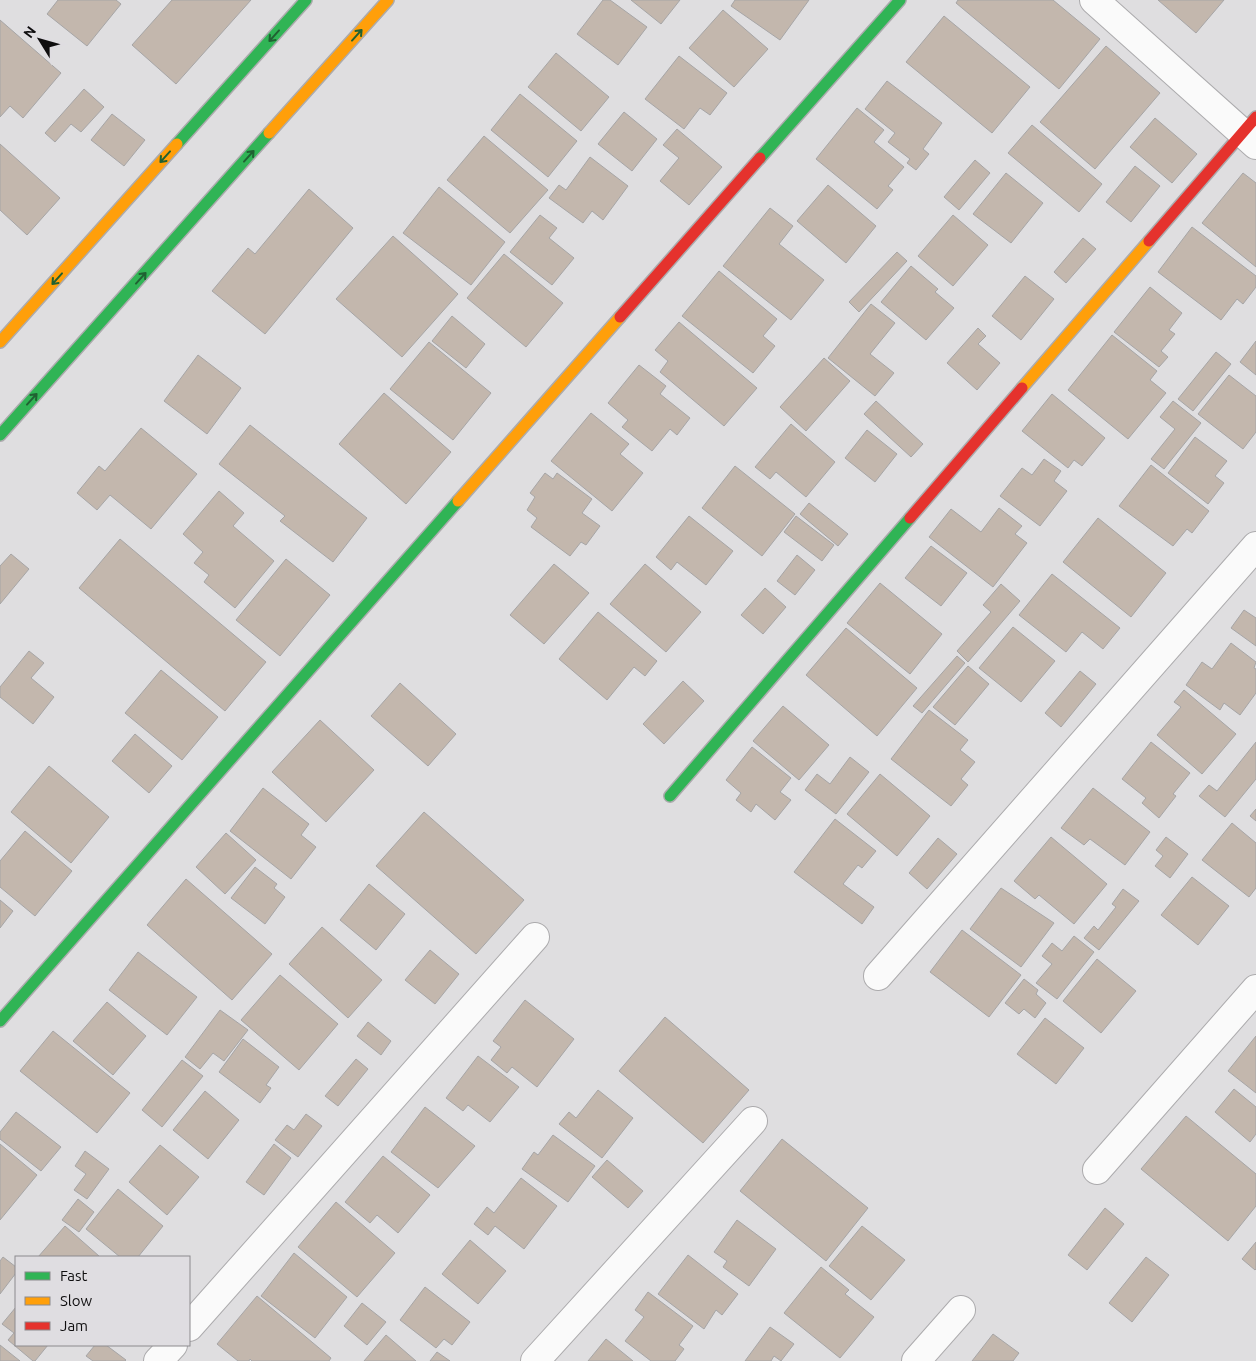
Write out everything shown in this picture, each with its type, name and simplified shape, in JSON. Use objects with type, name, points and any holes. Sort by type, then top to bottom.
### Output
[{"type":"street","points":[[0,342],[306,0]]},
{"type":"street","points":[[0,435],[388,0]]},
{"type":"street","points":[[0,1021],[900,0]]},
{"type":"street","points":[[670,796],[1251,132],[1094,0]]},
{"type":"street","points":[[878,976],[1256,546]]},
{"type":"street","points":[[190,1325],[535,937]]},
{"type":"street","points":[[1097,1170],[1256,988]]},
{"type":"street","points":[[536,1361],[753,1121]]},
{"type":"street","points":[[916,1361],[961,1310]]},
{"type":"street","points":[[158,1361],[172,1346]]},
{"type":"building","points":[[58,0],[116,0],[121,4],[87,46],[47,14]]},
{"type":"building","points":[[172,0],[251,0],[176,84],[132,45]]},
{"type":"building","points":[[603,0],[610,0],[647,27],[618,65],[577,34]]},
{"type":"building","points":[[631,0],[680,0],[661,24]]},
{"type":"building","points":[[735,0],[809,0],[780,40],[731,6]]},
{"type":"building","points":[[958,0],[1053,0],[1100,39],[1059,89],[956,3]]},
{"type":"building","points":[[1158,0],[1224,0],[1196,33]]},
{"type":"building","points":[[723,10],[768,49],[734,87],[689,48]]},
{"type":"building","points":[[944,16],[1030,87],[992,133],[906,62]]},
{"type":"building","points":[[0,20],[61,73],[23,118],[10,106],[0,117]]},
{"type":"building","points":[[1106,46],[1160,93],[1095,169],[1040,122]]},
{"type":"building","points":[[556,53],[609,97],[581,131],[528,87]]},
{"type":"building","points":[[679,56],[727,93],[710,115],[700,108],[684,129],[645,99]]},
{"type":"building","points":[[887,81],[942,123],[923,149],[929,154],[916,170],[907,163],[910,159],[888,142],[895,133],[865,109]]},
{"type":"building","points":[[84,89],[104,107],[81,132],[71,124],[55,142],[45,133]]},
{"type":"building","points":[[520,94],[577,141],[548,177],[491,130]]},
{"type":"building","points":[[857,108],[884,130],[874,142],[904,167],[888,186],[893,190],[877,209],[816,159]]},
{"type":"building","points":[[624,112],[657,139],[632,171],[598,144]]},
{"type":"building","points":[[112,114],[145,140],[124,166],[91,140]]},
{"type":"building","points":[[1155,118],[1197,154],[1172,183],[1130,147]]},
{"type":"building","points":[[1032,125],[1102,184],[1079,212],[1008,153]]},
{"type":"building","points":[[677,129],[722,167],[689,205],[660,181],[679,158],[663,145]]},
{"type":"building","points":[[484,136],[548,190],[510,233],[447,180]]},
{"type":"building","points":[[0,144],[60,198],[27,235],[0,210]]},
{"type":"building","points":[[590,157],[628,186],[603,220],[592,211],[583,223],[549,198],[559,185],[566,190]]},
{"type":"building","points":[[975,160],[990,173],[959,210],[944,197]]},
{"type":"building","points":[[1135,166],[1160,186],[1131,222],[1106,202]]},
{"type":"building","points":[[1006,173],[1043,203],[1011,243],[973,214]]},
{"type":"building","points":[[1243,173],[1256,183],[1256,267],[1202,223]]},
{"type":"building","points":[[828,185],[876,226],[846,263],[797,221]]},
{"type":"building","points":[[439,187],[505,242],[471,285],[403,233]]},
{"type":"building","points":[[309,189],[353,228],[265,334],[212,291],[248,248],[255,254]]},
{"type":"building","points":[[770,208],[793,226],[779,244],[824,280],[791,320],[723,266]]},
{"type":"building","points":[[540,215],[557,228],[549,238],[574,258],[552,285],[510,252]]},
{"type":"building","points":[[953,215],[988,245],[953,286],[918,256]]},
{"type":"building","points":[[1192,227],[1256,276],[1256,287],[1243,304],[1237,299],[1221,320],[1158,272]]},
{"type":"building","points":[[393,236],[458,294],[402,357],[336,299]]},
{"type":"building","points":[[1083,238],[1096,249],[1066,283],[1054,272]]},
{"type":"building","points":[[897,252],[907,261],[859,312],[849,302]]},
{"type":"building","points":[[504,254],[563,303],[526,347],[467,298]]},
{"type":"building","points":[[911,266],[938,289],[935,292],[954,308],[926,340],[881,302]]},
{"type":"building","points":[[719,271],[777,319],[763,336],[775,346],[753,373],[682,316]]},
{"type":"building","points":[[1025,276],[1054,299],[1021,340],[992,316]]},
{"type":"building","points":[[1150,287],[1182,313],[1169,330],[1175,334],[1161,351],[1168,357],[1159,367],[1114,332]]},
{"type":"building","points":[[871,304],[895,323],[870,354],[894,373],[875,396],[828,358]]},
{"type":"building","points":[[452,316],[485,344],[466,368],[432,341]]},
{"type":"building","points":[[679,322],[757,388],[724,426],[660,372],[668,361],[655,350]]},
{"type":"building","points":[[978,328],[986,336],[978,344],[1000,363],[977,390],[947,363]]},
{"type":"building","points":[[1112,335],[1157,371],[1150,380],[1166,393],[1128,439],[1068,390]]},
{"type":"building","points":[[1256,341],[1256,375],[1240,362]]},
{"type":"building","points":[[429,342],[491,393],[453,440],[390,389]]},
{"type":"building","points":[[1216,352],[1231,364],[1193,411],[1178,399]]},
{"type":"building","points":[[198,355],[241,388],[207,434],[164,401]]},
{"type":"building","points":[[824,358],[850,381],[806,431],[780,407]]},
{"type":"building","points":[[639,365],[666,386],[660,394],[690,418],[677,435],[670,429],[652,451],[622,427],[628,420],[608,403]]},
{"type":"building","points":[[1229,375],[1256,396],[1256,432],[1243,449],[1198,414]]},
{"type":"building","points":[[384,393],[451,452],[406,504],[339,444]]},
{"type":"building","points":[[1052,394],[1105,438],[1082,466],[1074,460],[1068,468],[1022,431]]},
{"type":"building","points":[[876,401],[923,444],[911,457],[864,414]]},
{"type":"building","points":[[1173,401],[1201,423],[1164,469],[1151,459],[1175,429],[1160,417]]},
{"type":"building","points":[[591,413],[629,444],[620,454],[643,473],[612,511],[551,461]]},
{"type":"building","points":[[791,424],[835,462],[806,497],[776,472],[770,479],[755,467]]},
{"type":"building","points":[[250,425],[367,518],[333,562],[280,521],[285,516],[219,464]]},
{"type":"building","points":[[141,428],[197,474],[151,529],[110,495],[97,510],[77,493],[99,466],[105,471]]},
{"type":"building","points":[[867,430],[897,454],[875,482],[845,458]]},
{"type":"building","points":[[1195,437],[1227,461],[1215,476],[1224,483],[1208,504],[1168,473]]},
{"type":"building","points":[[1044,459],[1061,471],[1054,481],[1067,491],[1040,526],[1000,496],[1022,468],[1032,475]]},
{"type":"building","points":[[1151,465],[1209,511],[1192,533],[1187,529],[1173,546],[1119,506]]},
{"type":"building","points":[[735,466],[795,514],[762,556],[702,508]]},
{"type":"building","points":[[545,473],[553,479],[557,473],[592,499],[582,513],[600,526],[586,545],[581,542],[570,556],[531,527],[537,518],[527,510],[535,497],[530,493]]},
{"type":"building","points":[[219,491],[244,513],[233,526],[274,561],[235,608],[204,582],[209,575],[194,563],[203,552],[183,534]]},
{"type":"building","points":[[809,503],[848,534],[838,546],[800,514]]},
{"type":"building","points":[[999,508],[1022,526],[1015,534],[1027,543],[993,587],[929,537],[951,509],[981,532]]},
{"type":"building","points":[[689,516],[733,551],[706,585],[677,562],[671,570],[656,557]]},
{"type":"building","points":[[796,516],[834,545],[822,561],[784,532]]},
{"type":"building","points":[[1098,518],[1166,573],[1131,617],[1063,562]]},
{"type":"building","points":[[120,539],[266,662],[225,711],[79,588]]},
{"type":"building","points":[[931,546],[967,573],[941,606],[905,578]]},
{"type":"building","points":[[11,554],[29,569],[0,604],[0,566]]},
{"type":"building","points":[[797,555],[815,570],[795,595],[777,581]]},
{"type":"building","points":[[286,559],[330,595],[280,656],[236,620]]},
{"type":"building","points":[[554,564],[589,593],[544,644],[510,615]]},
{"type":"building","points":[[645,564],[701,612],[666,652],[610,604]]},
{"type":"building","points":[[1052,574],[1120,628],[1103,649],[1082,632],[1066,652],[1019,615]]},
{"type":"building","points":[[880,583],[942,634],[910,674],[847,623]]},
{"type":"building","points":[[1001,584],[1020,601],[968,662],[957,651],[991,612],[983,605]]},
{"type":"building","points":[[765,588],[786,607],[763,634],[741,615]]},
{"type":"building","points":[[1244,610],[1256,618],[1256,646],[1231,628]]},
{"type":"building","points":[[598,612],[657,661],[645,676],[634,667],[607,700],[559,659]]},
{"type":"building","points":[[1013,627],[1055,661],[1021,702],[979,668]]},
{"type":"building","points":[[846,628],[917,688],[877,736],[806,675]]},
{"type":"building","points":[[1231,643],[1256,662],[1254,668],[1256,669],[1256,693],[1240,715],[1224,703],[1220,710],[1186,685],[1202,662],[1212,669]]},
{"type":"building","points":[[29,651],[44,663],[31,678],[54,697],[33,724],[0,697],[0,687]]},
{"type":"building","points":[[957,656],[965,663],[922,713],[913,706]]},
{"type":"building","points":[[968,666],[989,684],[955,725],[933,707]]},
{"type":"building","points":[[161,670],[218,717],[182,760],[125,713]]},
{"type":"building","points":[[1080,671],[1096,684],[1061,727],[1045,713]]},
{"type":"building","points":[[683,681],[704,701],[664,744],[643,724]]},
{"type":"building","points":[[400,683],[456,734],[428,766],[371,716]]},
{"type":"building","points":[[1184,690],[1236,734],[1202,774],[1157,735],[1181,707],[1174,702]]},
{"type":"building","points":[[783,706],[829,745],[799,780],[753,741]]},
{"type":"building","points":[[929,710],[968,740],[960,750],[975,762],[961,779],[968,785],[951,806],[891,759]]},
{"type":"building","points":[[320,720],[374,770],[326,822],[272,772]]},
{"type":"building","points":[[135,734],[172,766],[149,793],[112,761]]},
{"type":"building","points":[[1151,742],[1190,773],[1173,794],[1176,796],[1159,818],[1142,803],[1146,798],[1122,779]]},
{"type":"building","points":[[1256,742],[1256,779],[1225,817],[1199,796],[1209,785],[1217,791]]},
{"type":"building","points":[[752,747],[791,778],[780,792],[791,800],[775,820],[756,804],[751,812],[736,800],[741,793],[726,780]]},
{"type":"building","points":[[850,757],[869,772],[836,814],[805,790],[817,774],[830,784]]},
{"type":"building","points":[[49,766],[109,817],[71,863],[11,812]]},
{"type":"building","points":[[880,774],[930,816],[897,856],[847,814]]},
{"type":"building","points":[[263,788],[309,824],[301,835],[316,847],[291,879],[230,831]]},
{"type":"building","points":[[1093,788],[1150,832],[1125,865],[1090,839],[1084,845],[1061,828]]},
{"type":"building","points":[[1256,809],[1256,821],[1250,816]]},
{"type":"building","points":[[424,812],[524,900],[476,954],[376,866]]},
{"type":"building","points":[[835,819],[876,851],[862,868],[858,865],[843,884],[874,907],[862,924],[794,872]]},
{"type":"building","points":[[1232,823],[1256,843],[1256,888],[1249,897],[1202,860]]},
{"type":"building","points":[[25,831],[72,871],[35,916],[0,887],[0,861]]},
{"type":"building","points":[[226,833],[256,860],[225,894],[196,867]]},
{"type":"building","points":[[1051,837],[1107,884],[1074,924],[1039,895],[1035,899],[1014,881]]},
{"type":"building","points":[[1166,837],[1188,854],[1170,878],[1155,866],[1163,856],[1156,850]]},
{"type":"building","points":[[938,838],[957,854],[927,889],[909,873]]},
{"type":"building","points":[[255,867],[277,884],[274,888],[285,897],[265,924],[231,898]]},
{"type":"building","points":[[1192,877],[1229,906],[1198,945],[1161,915]]},
{"type":"building","points":[[186,879],[272,954],[232,1000],[147,925]]},
{"type":"building","points":[[369,884],[405,914],[376,950],[340,920]]},
{"type":"building","points":[[1001,888],[1054,923],[1021,967],[970,929]]},
{"type":"building","points":[[1123,889],[1139,901],[1099,950],[1084,938],[1094,926],[1098,930],[1116,907],[1112,904]]},
{"type":"building","points":[[0,900],[13,911],[0,928]]},
{"type":"building","points":[[322,927],[382,980],[348,1018],[289,964]]},
{"type":"building","points":[[962,930],[1021,975],[989,1017],[930,972]]},
{"type":"building","points":[[1074,936],[1094,952],[1057,999],[1036,983],[1052,964],[1042,956],[1052,943],[1062,951]]},
{"type":"building","points":[[430,950],[459,974],[435,1004],[405,980]]},
{"type":"building","points":[[138,952],[197,997],[167,1035],[109,990]]},
{"type":"building","points":[[1097,959],[1136,991],[1101,1033],[1063,1001]]},
{"type":"building","points":[[280,975],[338,1024],[299,1070],[241,1020]]},
{"type":"building","points":[[1024,979],[1038,990],[1036,994],[1046,1003],[1035,1018],[1024,1009],[1019,1014],[1005,1003]]},
{"type":"building","points":[[525,1000],[574,1039],[537,1087],[512,1067],[507,1073],[491,1060],[501,1047],[493,1041]]},
{"type":"building","points":[[107,1002],[146,1036],[113,1075],[73,1041]]},
{"type":"building","points":[[220,1010],[248,1030],[224,1061],[213,1053],[200,1069],[185,1057]]},
{"type":"building","points":[[665,1017],[749,1090],[703,1143],[619,1071]]},
{"type":"building","points":[[1045,1018],[1084,1048],[1056,1084],[1017,1054]]},
{"type":"building","points":[[368,1022],[391,1041],[381,1055],[357,1036]]},
{"type":"building","points":[[53,1031],[130,1093],[97,1133],[20,1071]]},
{"type":"building","points":[[1256,1036],[1256,1093],[1228,1071]]},
{"type":"building","points":[[243,1039],[279,1067],[266,1085],[271,1088],[260,1103],[219,1072]]},
{"type":"building","points":[[478,1056],[519,1087],[490,1122],[468,1105],[463,1111],[446,1098]]},
{"type":"building","points":[[356,1059],[368,1069],[338,1106],[325,1096]]},
{"type":"building","points":[[182,1060],[203,1076],[162,1127],[142,1110]]},
{"type":"building","points":[[1234,1089],[1256,1107],[1256,1134],[1250,1142],[1215,1112]]},
{"type":"building","points":[[598,1090],[633,1118],[602,1158],[559,1124],[569,1112],[576,1118]]},
{"type":"building","points":[[205,1091],[239,1120],[208,1159],[173,1130]]},
{"type":"building","points":[[425,1107],[475,1146],[438,1188],[391,1152]]},
{"type":"building","points":[[16,1112],[61,1147],[41,1171],[0,1139],[0,1132]]},
{"type":"building","points":[[306,1114],[322,1126],[298,1157],[275,1140],[287,1125],[294,1130]]},
{"type":"building","points":[[1186,1116],[1256,1174],[1256,1206],[1228,1241],[1141,1169]]},
{"type":"building","points":[[553,1135],[595,1166],[568,1202],[522,1169],[534,1152],[538,1155]]},
{"type":"building","points":[[782,1139],[868,1208],[826,1261],[740,1191]]},
{"type":"building","points":[[0,1144],[37,1175],[0,1220]]},
{"type":"building","points":[[274,1144],[291,1158],[264,1195],[246,1182]]},
{"type":"building","points":[[160,1145],[199,1177],[167,1215],[129,1182]]},
{"type":"building","points":[[85,1151],[109,1169],[87,1199],[74,1190],[86,1174],[75,1166]]},
{"type":"building","points":[[383,1156],[430,1195],[398,1233],[377,1215],[370,1223],[345,1202]]},
{"type":"building","points":[[607,1160],[643,1191],[628,1208],[592,1177]]},
{"type":"building","points":[[521,1178],[557,1206],[524,1249],[495,1226],[488,1235],[474,1224],[487,1207],[494,1213]]},
{"type":"building","points":[[118,1189],[163,1226],[139,1256],[119,1256],[86,1229]]},
{"type":"building","points":[[78,1199],[94,1212],[79,1232],[62,1220]]},
{"type":"building","points":[[336,1202],[395,1253],[357,1297],[298,1247]]},
{"type":"building","points":[[1105,1208],[1124,1224],[1087,1270],[1068,1255]]},
{"type":"building","points":[[737,1220],[776,1249],[749,1286],[723,1267],[727,1261],[714,1252]]},
{"type":"building","points":[[65,1226],[99,1256],[39,1256]]},
{"type":"building","points":[[862,1226],[905,1260],[871,1300],[829,1266]]},
{"type":"building","points":[[470,1240],[506,1271],[478,1304],[442,1274]]},
{"type":"building","points":[[1256,1242],[1256,1269],[1255,1270],[1242,1259]]},
{"type":"building","points":[[294,1253],[347,1297],[315,1338],[261,1296]]},
{"type":"building","points":[[688,1255],[738,1294],[722,1315],[716,1310],[704,1329],[658,1294]]},
{"type":"building","points":[[3,1257],[15,1266],[15,1274],[0,1294],[0,1261]]},
{"type":"building","points":[[1146,1257],[1169,1275],[1132,1322],[1109,1303]]},
{"type":"building","points":[[821,1267],[849,1290],[845,1294],[874,1317],[840,1358],[784,1313]]},
{"type":"building","points":[[425,1287],[470,1322],[452,1345],[444,1339],[436,1348],[400,1320]]},
{"type":"building","points":[[648,1292],[693,1326],[679,1345],[684,1349],[675,1361],[651,1361],[625,1341],[644,1317],[635,1310]]},
{"type":"building","points":[[257,1296],[331,1358],[329,1361],[252,1361],[250,1359],[249,1361],[238,1361],[217,1344]]},
{"type":"building","points":[[362,1303],[386,1322],[367,1345],[344,1326]]},
{"type":"building","points":[[15,1308],[15,1346],[8,1340],[14,1333],[2,1324]]},
{"type":"building","points":[[770,1327],[794,1344],[781,1361],[774,1356],[771,1361],[745,1361]]},
{"type":"building","points":[[993,1334],[1019,1353],[1013,1361],[972,1361]]},
{"type":"building","points":[[386,1335],[416,1361],[364,1361]]},
{"type":"building","points":[[606,1339],[633,1361],[588,1361]]},
{"type":"building","points":[[0,1345],[20,1361],[0,1361]]},
{"type":"building","points":[[15,1346],[47,1346],[33,1361]]},
{"type":"building","points":[[94,1346],[107,1346],[126,1360],[93,1361],[86,1356]]},
{"type":"building","points":[[437,1352],[450,1361],[430,1361]]},
{"type":"traffic: fast","points":[[177,144],[306,0]]},
{"type":"traffic: fast","points":[[760,158],[900,0]]},
{"type":"traffic: fast","points":[[0,435],[269,133]]},
{"type":"traffic: fast","points":[[0,1021],[458,501]]},
{"type":"traffic: fast","points":[[670,796],[910,518]]},
{"type":"traffic: slow","points":[[269,133],[388,0]]},
{"type":"traffic: slow","points":[[0,342],[177,144]]},
{"type":"traffic: slow","points":[[1022,388],[1149,241]]},
{"type":"traffic: slow","points":[[458,501],[620,317]]},
{"type":"traffic: jam","points":[[1149,241],[1256,117]]},
{"type":"traffic: jam","points":[[620,317],[760,158]]},
{"type":"traffic: jam","points":[[910,518],[1022,388]]}]
